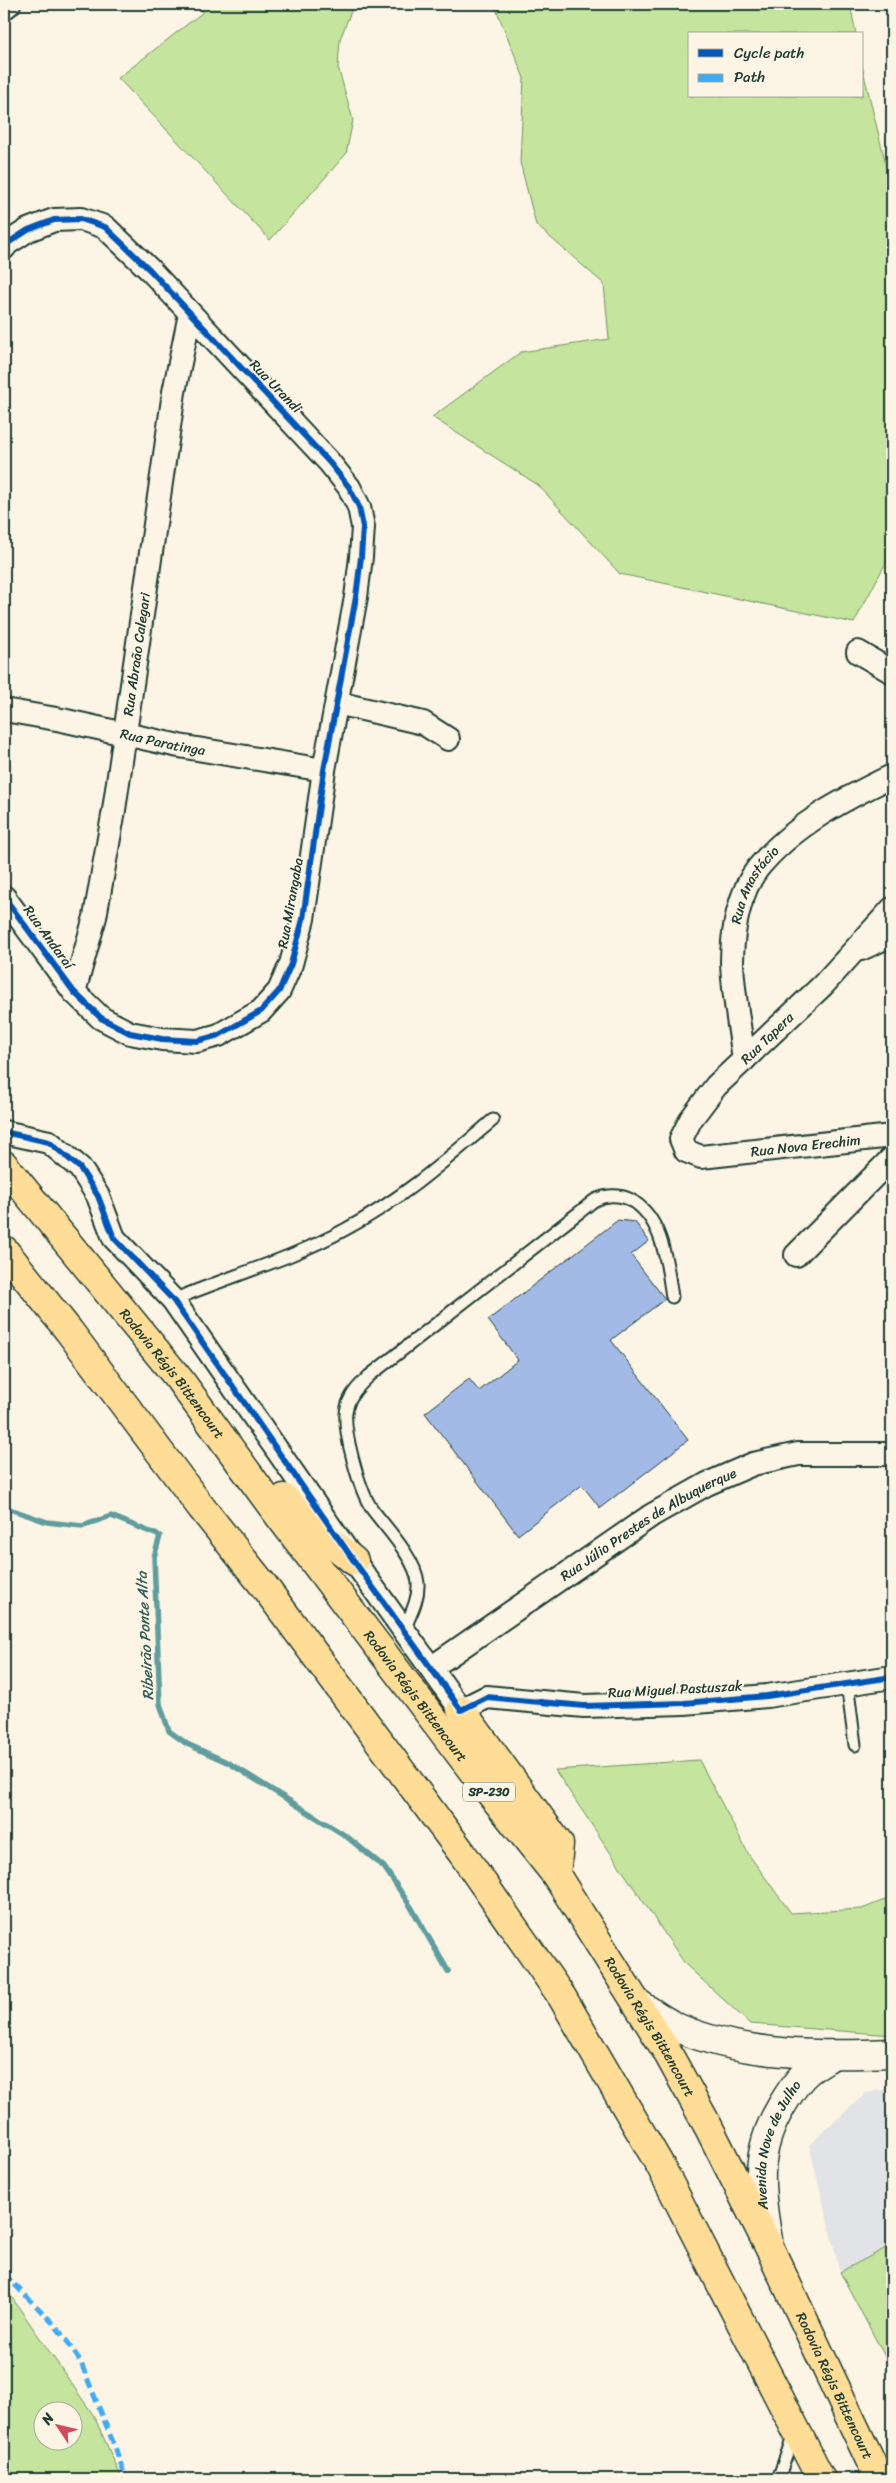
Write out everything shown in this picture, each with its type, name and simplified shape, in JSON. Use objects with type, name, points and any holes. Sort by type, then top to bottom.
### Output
[{"type":"highway","name":"Rodovia Régis Bittencourt","points":[[4,1165],[179,1379],[274,1509],[469,1766],[556,1875],[636,2002],[709,2128],[771,2251],[879,2479]]},
{"type":"highway","points":[[4,1250],[69,1331],[201,1507],[264,1586],[462,1852],[562,1997],[661,2167],[821,2479]]},
{"type":"highway","points":[[179,1379],[227,1430],[280,1494],[309,1524],[354,1561]]},
{"type":"highway","points":[[461,1710],[559,1844],[556,1875]]},
{"type":"main road","points":[[636,2002],[678,2028],[712,2039],[746,2046],[831,2056],[892,2053]]},
{"type":"main road","name":"Avenida Nove de Julho","points":[[771,2251],[760,2184],[762,2150],[773,2120],[788,2094],[805,2073],[831,2056]]},
{"type":"street","points":[[4,8],[9,4]]},
{"type":"street","name":"Rua Urandi","points":[[4,248],[8,243],[28,230],[54,220],[81,219],[105,227],[190,314],[329,462],[349,487],[359,507],[364,527],[361,558],[337,703]]},
{"type":"street","name":"Rua Abraão Calegari","points":[[74,992],[95,917],[114,810],[174,392],[190,314]]},
{"type":"street","points":[[858,652],[892,672]]},
{"type":"street","points":[[337,703],[423,723],[448,738]]},
{"type":"street","name":"Rua Mirangaba","points":[[74,992],[101,1018],[130,1033],[162,1039],[197,1041],[219,1035],[261,1011],[279,991],[291,964],[303,919],[324,770],[337,703]]},
{"type":"street","name":"Rua Paratinga","points":[[4,710],[125,733],[179,746],[324,770]]},
{"type":"street","name":"Rua Anastácio","points":[[744,1060],[732,962],[740,906],[748,884],[758,868],[770,855],[805,826],[836,804],[892,776]]},
{"type":"street","name":"Rua Andaraí","points":[[4,897],[74,992]]},
{"type":"street","name":"Rua Tapera","points":[[717,1155],[694,1156],[682,1145],[681,1139],[684,1131],[700,1107],[716,1086],[854,953],[892,909]]},
{"type":"street","points":[[854,953],[892,935]]},
{"type":"street","points":[[4,1132],[49,1142],[80,1168],[98,1196],[114,1238],[173,1300],[354,1561],[461,1710]]},
{"type":"street","name":"Rua Nova Erechim","points":[[717,1155],[892,1136]]},
{"type":"street","points":[[796,1255],[892,1158]]},
{"type":"street","name":"Rua Júlio Prestes de Albuquerque","points":[[431,1668],[652,1514],[707,1484],[753,1464],[798,1454],[892,1454]]},
{"type":"street","name":"Rua Miguel Pastuszak","points":[[461,1710],[487,1697],[584,1706],[684,1703],[768,1696],[892,1677]]},
{"type":"lane","points":[[173,1300],[308,1248],[345,1230],[419,1183],[493,1120]]},
{"type":"lane","points":[[404,1630],[417,1599],[418,1581],[412,1565],[371,1508],[360,1486],[346,1427],[346,1408],[354,1392],[376,1371],[577,1214],[596,1200],[608,1196],[623,1196],[637,1203],[649,1214],[663,1250],[672,1297]]},
{"type":"lane","points":[[847,1684],[855,1745]]},
{"type":"lane","points":[[778,2479],[796,2430]]},
{"type":"shaded area","points":[[892,2088],[892,2245],[840,2272],[809,2145],[866,2093]]},
{"type":"green space","points":[[197,4],[354,4],[340,39],[338,67],[353,120],[346,154],[270,240],[118,78],[203,12]]},
{"type":"green space","points":[[494,4],[850,4],[856,32],[688,32],[688,98],[864,98],[864,74],[892,190],[892,551],[854,623],[620,574],[538,485],[432,417],[521,352],[609,339],[604,284],[536,225],[520,162],[524,78]]},
{"type":"green space","points":[[699,1760],[749,1855],[791,1913],[862,1909],[892,1897],[892,2035],[750,2024],[685,1964],[555,1770]]},
{"type":"green space","points":[[892,2245],[892,2370],[840,2272]]},
{"type":"green space","points":[[4,2286],[94,2416],[122,2479],[4,2479]]},
{"type":"building","points":[[618,1220],[635,1222],[649,1241],[631,1255],[665,1299],[611,1340],[688,1440],[600,1508],[582,1485],[518,1535],[425,1413],[469,1379],[479,1391],[518,1360],[488,1320]]},
{"type":"waterway","name":"Ribeirão Ponte Alta","points":[[4,1507],[47,1522],[82,1526],[111,1516],[160,1536],[154,1557],[160,1704],[169,1731],[187,1744],[229,1763],[346,1836],[384,1867],[411,1907],[448,1971]]},
{"type":"marked path","points":[[4,2274],[55,2325],[81,2363],[126,2479]]},
{"type":"cycle path","points":[[4,248],[8,243],[28,230],[54,220],[81,219],[105,227],[150,270],[329,462],[349,487],[359,507],[363,527],[356,597],[324,770],[303,919],[291,964],[279,991],[261,1011],[219,1035],[197,1041],[162,1039],[130,1033],[101,1018],[74,992],[4,897]]},
{"type":"cycle path","points":[[4,1132],[49,1142],[80,1168],[98,1196],[114,1238],[173,1300],[354,1561],[461,1710],[487,1697],[584,1706],[684,1703],[767,1696],[892,1677]]}]
